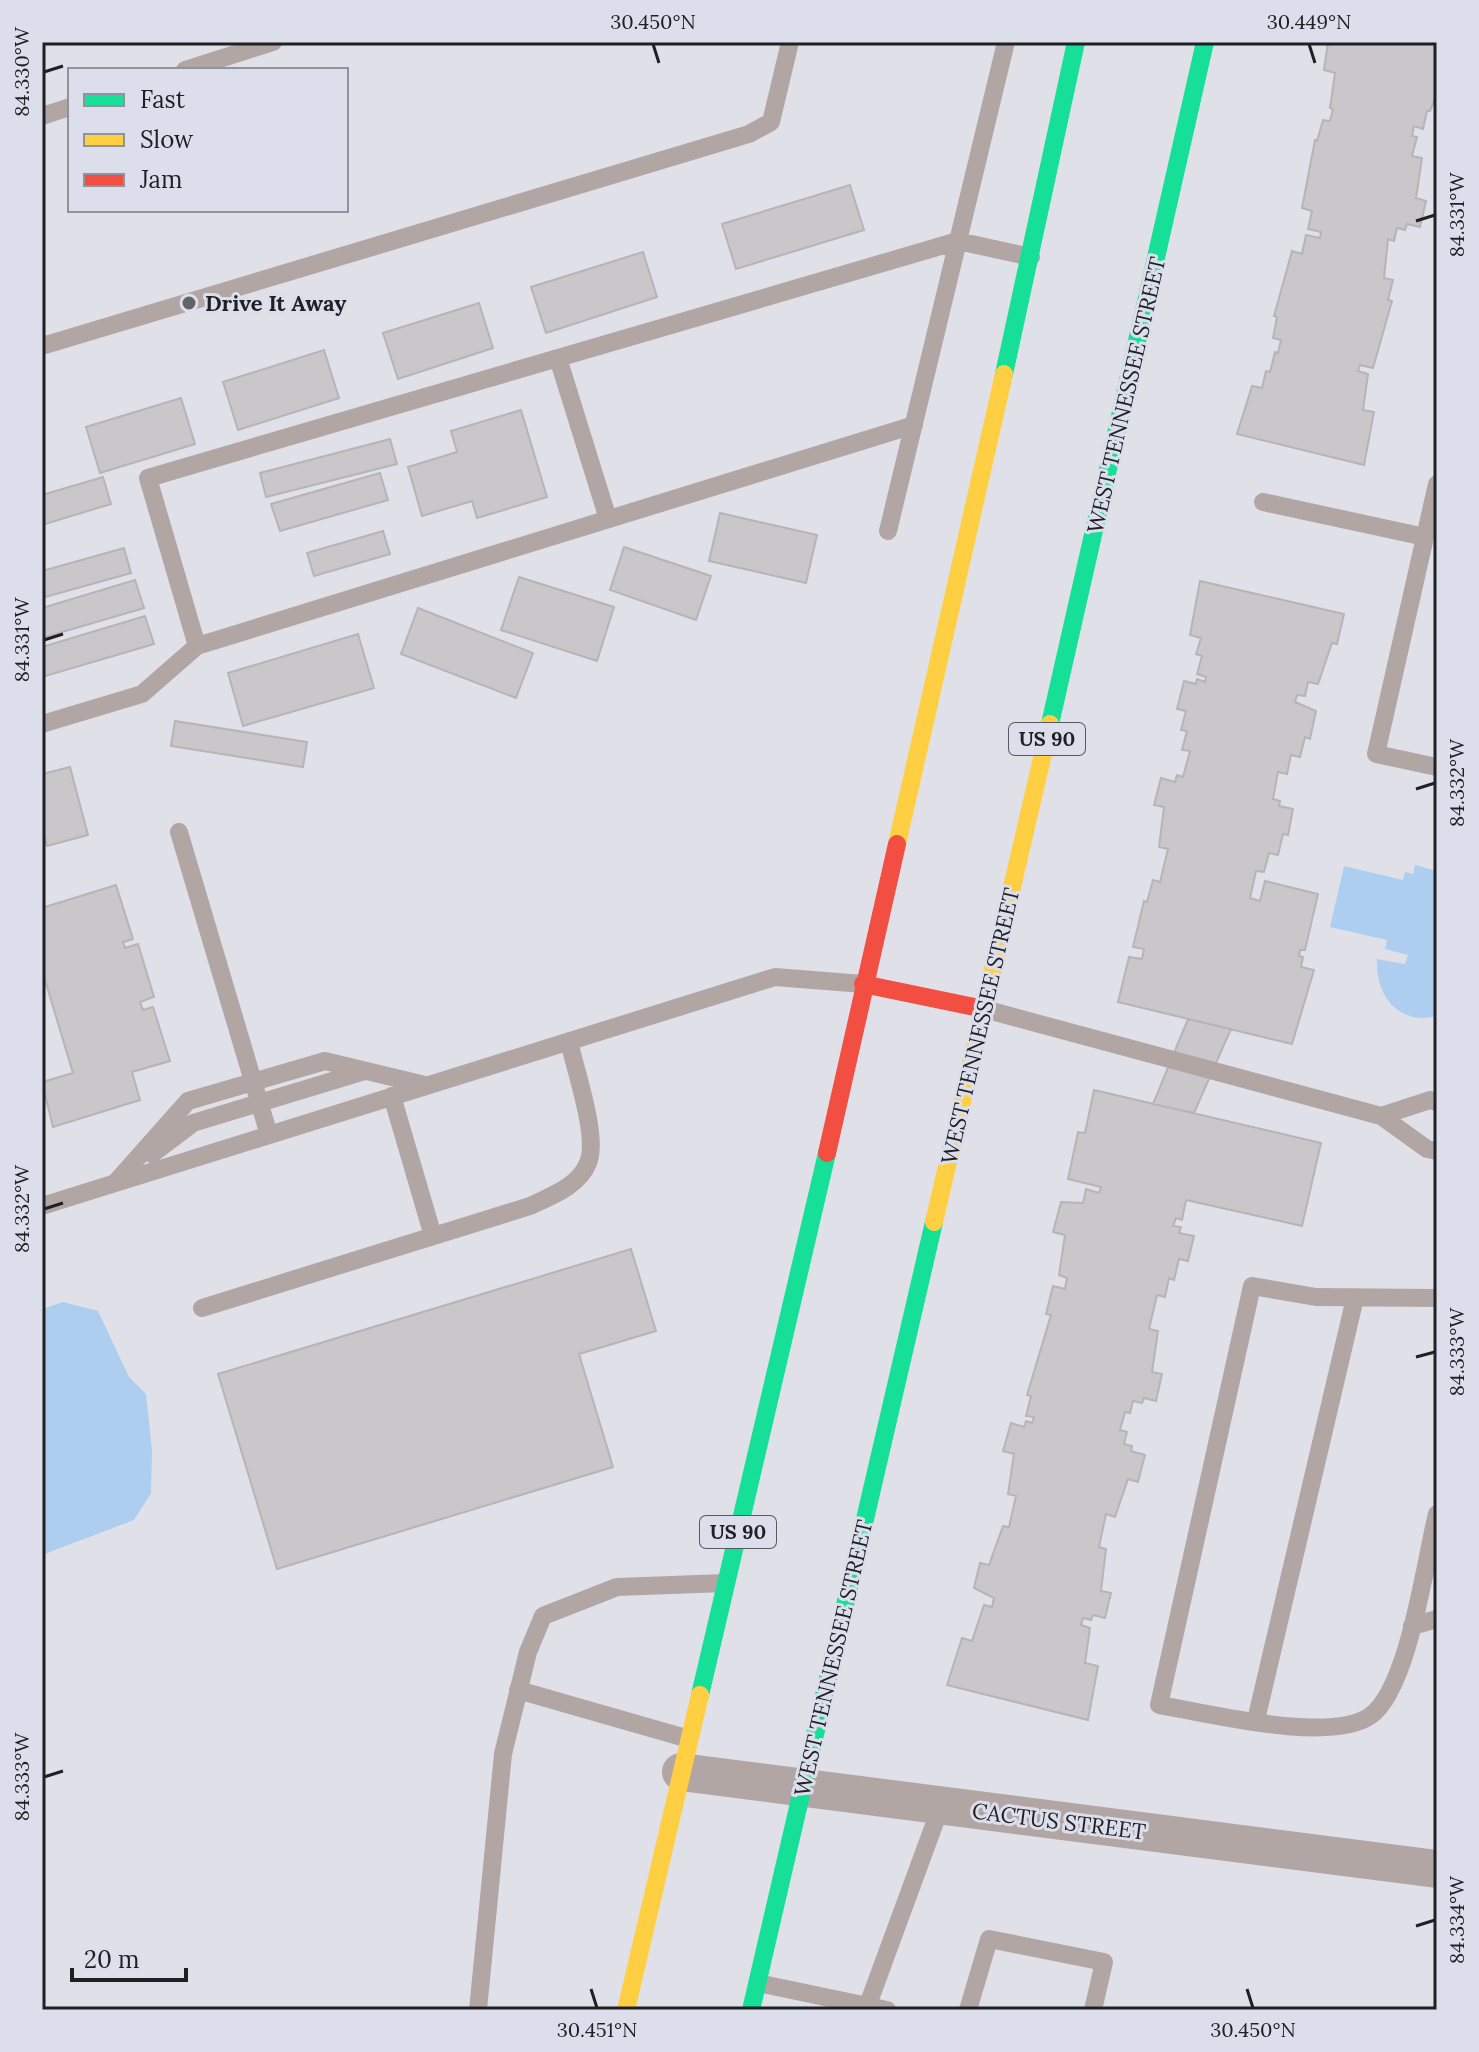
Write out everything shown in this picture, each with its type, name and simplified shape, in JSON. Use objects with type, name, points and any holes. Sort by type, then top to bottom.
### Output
[{"type":"main road","name":"US 90","points":[[626,2010],[1031,257],[1076,42]]},
{"type":"main road","name":"WEST TENNESSEE STREET","points":[[751,2010],[1153,282],[1205,42]]},
{"type":"main road","points":[[863,984],[984,1009]]},
{"type":"street","name":"CACTUS STREET","points":[[685,1755],[804,1787],[1437,1869]]},
{"type":"lane","points":[[191,68],[273,42]]},
{"type":"lane","points":[[42,346],[749,134],[771,122],[790,42]]},
{"type":"lane","points":[[888,531],[1006,42]]},
{"type":"lane","points":[[42,116],[68,108]]},
{"type":"lane","points":[[197,646],[148,478],[958,241],[1031,257]]},
{"type":"lane","points":[[558,358],[608,519]]},
{"type":"lane","points":[[42,724],[142,694],[197,646],[914,425]]},
{"type":"lane","points":[[1437,484],[1376,754],[1437,767]]},
{"type":"lane","points":[[1263,502],[1425,537]]},
{"type":"lane","points":[[179,832],[269,1135]]},
{"type":"lane","points":[[42,1206],[775,977],[863,984]]},
{"type":"lane","points":[[984,1009],[1381,1116],[1427,1149],[1437,1151]]},
{"type":"lane","points":[[202,1308],[542,1201],[576,1181],[589,1162],[591,1139],[569,1041]]},
{"type":"lane","points":[[115,1183],[188,1101],[325,1061],[428,1085]]},
{"type":"lane","points":[[115,1183],[193,1123],[366,1071]]},
{"type":"lane","points":[[392,1096],[433,1236]]},
{"type":"lane","points":[[1381,1116],[1430,1100],[1437,1102]]},
{"type":"lane","points":[[1437,1298],[1316,1297],[1252,1286],[1159,1705],[1309,1728],[1343,1727],[1371,1716],[1393,1687],[1412,1626],[1437,1514]]},
{"type":"lane","points":[[1256,1720],[1355,1298]]},
{"type":"lane","points":[[478,2010],[503,1754],[528,1652],[543,1616],[617,1587],[726,1583]]},
{"type":"lane","points":[[1412,1626],[1437,1619]]},
{"type":"lane","points":[[518,1690],[685,1755]]},
{"type":"lane","points":[[866,2008],[941,1806]]},
{"type":"lane","points":[[968,2010],[989,1939],[1104,1962],[1093,2010]]},
{"type":"lane","points":[[758,1983],[887,2010]]},
{"type":"water","points":[[1415,865],[1437,871],[1437,1016],[1423,1018],[1400,1012],[1392,1005],[1377,972],[1377,959],[1405,964],[1408,955],[1385,949],[1387,940],[1330,927],[1344,866],[1403,880],[1405,872],[1413,874]]},
{"type":"water","points":[[63,1302],[98,1311],[129,1377],[146,1394],[152,1450],[151,1493],[134,1520],[42,1555],[42,1309]]},
{"type":"building","points":[[1328,42],[1437,44],[1437,94],[1430,111],[1427,111],[1423,129],[1414,126],[1412,136],[1417,137],[1412,156],[1422,158],[1416,198],[1426,201],[1420,227],[1407,224],[1405,230],[1397,228],[1394,241],[1388,239],[1384,278],[1393,280],[1388,300],[1392,301],[1373,368],[1360,365],[1358,371],[1368,374],[1363,410],[1374,412],[1364,465],[1237,434],[1252,386],[1262,388],[1266,371],[1270,372],[1275,352],[1278,353],[1281,340],[1273,338],[1277,317],[1274,316],[1292,251],[1302,254],[1306,235],[1320,238],[1321,232],[1308,229],[1312,211],[1302,208],[1315,140],[1323,120],[1330,121],[1333,109],[1330,108],[1335,73],[1324,70]]},
{"type":"building","points":[[850,185],[864,230],[736,269],[722,224]]},
{"type":"building","points":[[643,252],[657,297],[546,333],[531,287]]},
{"type":"building","points":[[479,303],[493,348],[398,379],[383,333]]},
{"type":"building","points":[[324,350],[339,398],[238,430],[223,382]]},
{"type":"building","points":[[181,398],[195,444],[100,473],[86,427]]},
{"type":"building","points":[[521,410],[547,497],[477,518],[472,501],[422,516],[408,467],[457,452],[451,431]]},
{"type":"building","points":[[390,439],[397,464],[266,497],[260,473]]},
{"type":"building","points":[[380,473],[388,500],[280,531],[271,504]]},
{"type":"building","points":[[103,477],[111,504],[42,525],[42,495]]},
{"type":"building","points":[[720,513],[817,535],[806,583],[709,561]]},
{"type":"building","points":[[383,531],[390,554],[314,576],[307,553]]},
{"type":"building","points":[[624,547],[711,576],[696,620],[610,590]]},
{"type":"building","points":[[124,548],[131,573],[42,598],[42,571]]},
{"type":"building","points":[[519,577],[614,607],[597,661],[501,630]]},
{"type":"building","points":[[135,580],[144,608],[42,638],[42,608]]},
{"type":"building","points":[[1200,581],[1344,614],[1337,644],[1332,643],[1318,684],[1308,682],[1305,696],[1297,695],[1295,702],[1316,711],[1310,739],[1305,737],[1300,757],[1291,755],[1287,774],[1278,772],[1273,799],[1280,801],[1279,806],[1293,809],[1288,835],[1283,834],[1278,855],[1269,853],[1264,872],[1256,871],[1250,898],[1260,901],[1265,881],[1318,894],[1305,950],[1300,950],[1299,956],[1303,957],[1301,967],[1314,970],[1292,1044],[1118,1002],[1129,957],[1142,959],[1144,949],[1133,947],[1144,901],[1147,902],[1153,880],[1160,882],[1168,849],[1159,847],[1164,807],[1154,805],[1161,778],[1175,782],[1177,775],[1183,777],[1190,751],[1182,750],[1187,731],[1181,730],[1186,711],[1177,709],[1184,681],[1196,684],[1197,679],[1205,682],[1206,677],[1197,674],[1202,656],[1196,654],[1201,638],[1190,635]]},
{"type":"building","points":[[418,608],[533,653],[516,698],[401,654]]},
{"type":"building","points":[[145,616],[154,644],[42,677],[42,647]]},
{"type":"building","points":[[358,634],[374,688],[243,726],[228,673]]},
{"type":"building","points":[[175,721],[307,742],[303,767],[171,746]]},
{"type":"building","points":[[70,767],[88,835],[47,846],[42,829],[42,774]]},
{"type":"building","points":[[116,885],[133,939],[123,942],[125,948],[138,944],[154,997],[140,1002],[143,1010],[153,1007],[170,1061],[132,1072],[140,1100],[53,1127],[42,1082],[73,1073],[42,970],[42,898],[45,907]]},
{"type":"building","points":[[1188,1019],[1231,1029],[1194,1113],[1153,1104]]},
{"type":"building","points":[[1094,1090],[1321,1143],[1302,1226],[1186,1200],[1182,1220],[1176,1218],[1173,1226],[1181,1227],[1179,1233],[1194,1236],[1188,1261],[1179,1259],[1174,1280],[1169,1278],[1165,1297],[1157,1295],[1149,1329],[1158,1331],[1152,1372],[1162,1374],[1156,1401],[1144,1398],[1142,1403],[1133,1401],[1130,1413],[1125,1412],[1120,1430],[1127,1432],[1124,1444],[1132,1446],[1131,1451],[1145,1455],[1138,1482],[1128,1479],[1115,1517],[1106,1514],[1099,1547],[1106,1549],[1101,1591],[1111,1593],[1105,1618],[1093,1615],[1091,1620],[1083,1618],[1081,1625],[1090,1628],[1085,1663],[1098,1666],[1088,1720],[947,1685],[962,1638],[972,1641],[984,1605],[992,1607],[994,1598],[974,1588],[980,1563],[989,1565],[1003,1526],[1009,1527],[1016,1496],[1008,1494],[1014,1454],[1003,1451],[1011,1423],[1024,1427],[1026,1421],[1032,1423],[1034,1417],[1026,1416],[1031,1396],[1027,1395],[1051,1315],[1046,1314],[1053,1286],[1065,1289],[1067,1278],[1059,1275],[1065,1235],[1053,1232],[1061,1202],[1083,1203],[1086,1189],[1099,1193],[1101,1187],[1068,1179],[1078,1132],[1085,1133]]},
{"type":"building","points":[[631,1249],[656,1331],[579,1354],[613,1467],[277,1569],[218,1374]]},
{"type":"traffic: fast","points":[[1004,374],[1076,42]]},
{"type":"traffic: fast","points":[[1050,724],[1205,42]]},
{"type":"traffic: fast","points":[[700,1695],[827,1153]]},
{"type":"traffic: fast","points":[[751,2010],[934,1222]]},
{"type":"traffic: slow","points":[[897,844],[1004,374]]},
{"type":"traffic: slow","points":[[934,1222],[1050,724]]},
{"type":"traffic: slow","points":[[626,2010],[700,1695]]},
{"type":"traffic: jam","points":[[827,1153],[897,844]]},
{"type":"traffic: jam","points":[[863,984],[984,1009]]},
{"type":"place","name":"Drive It Away","points":[[189,303]]}]
